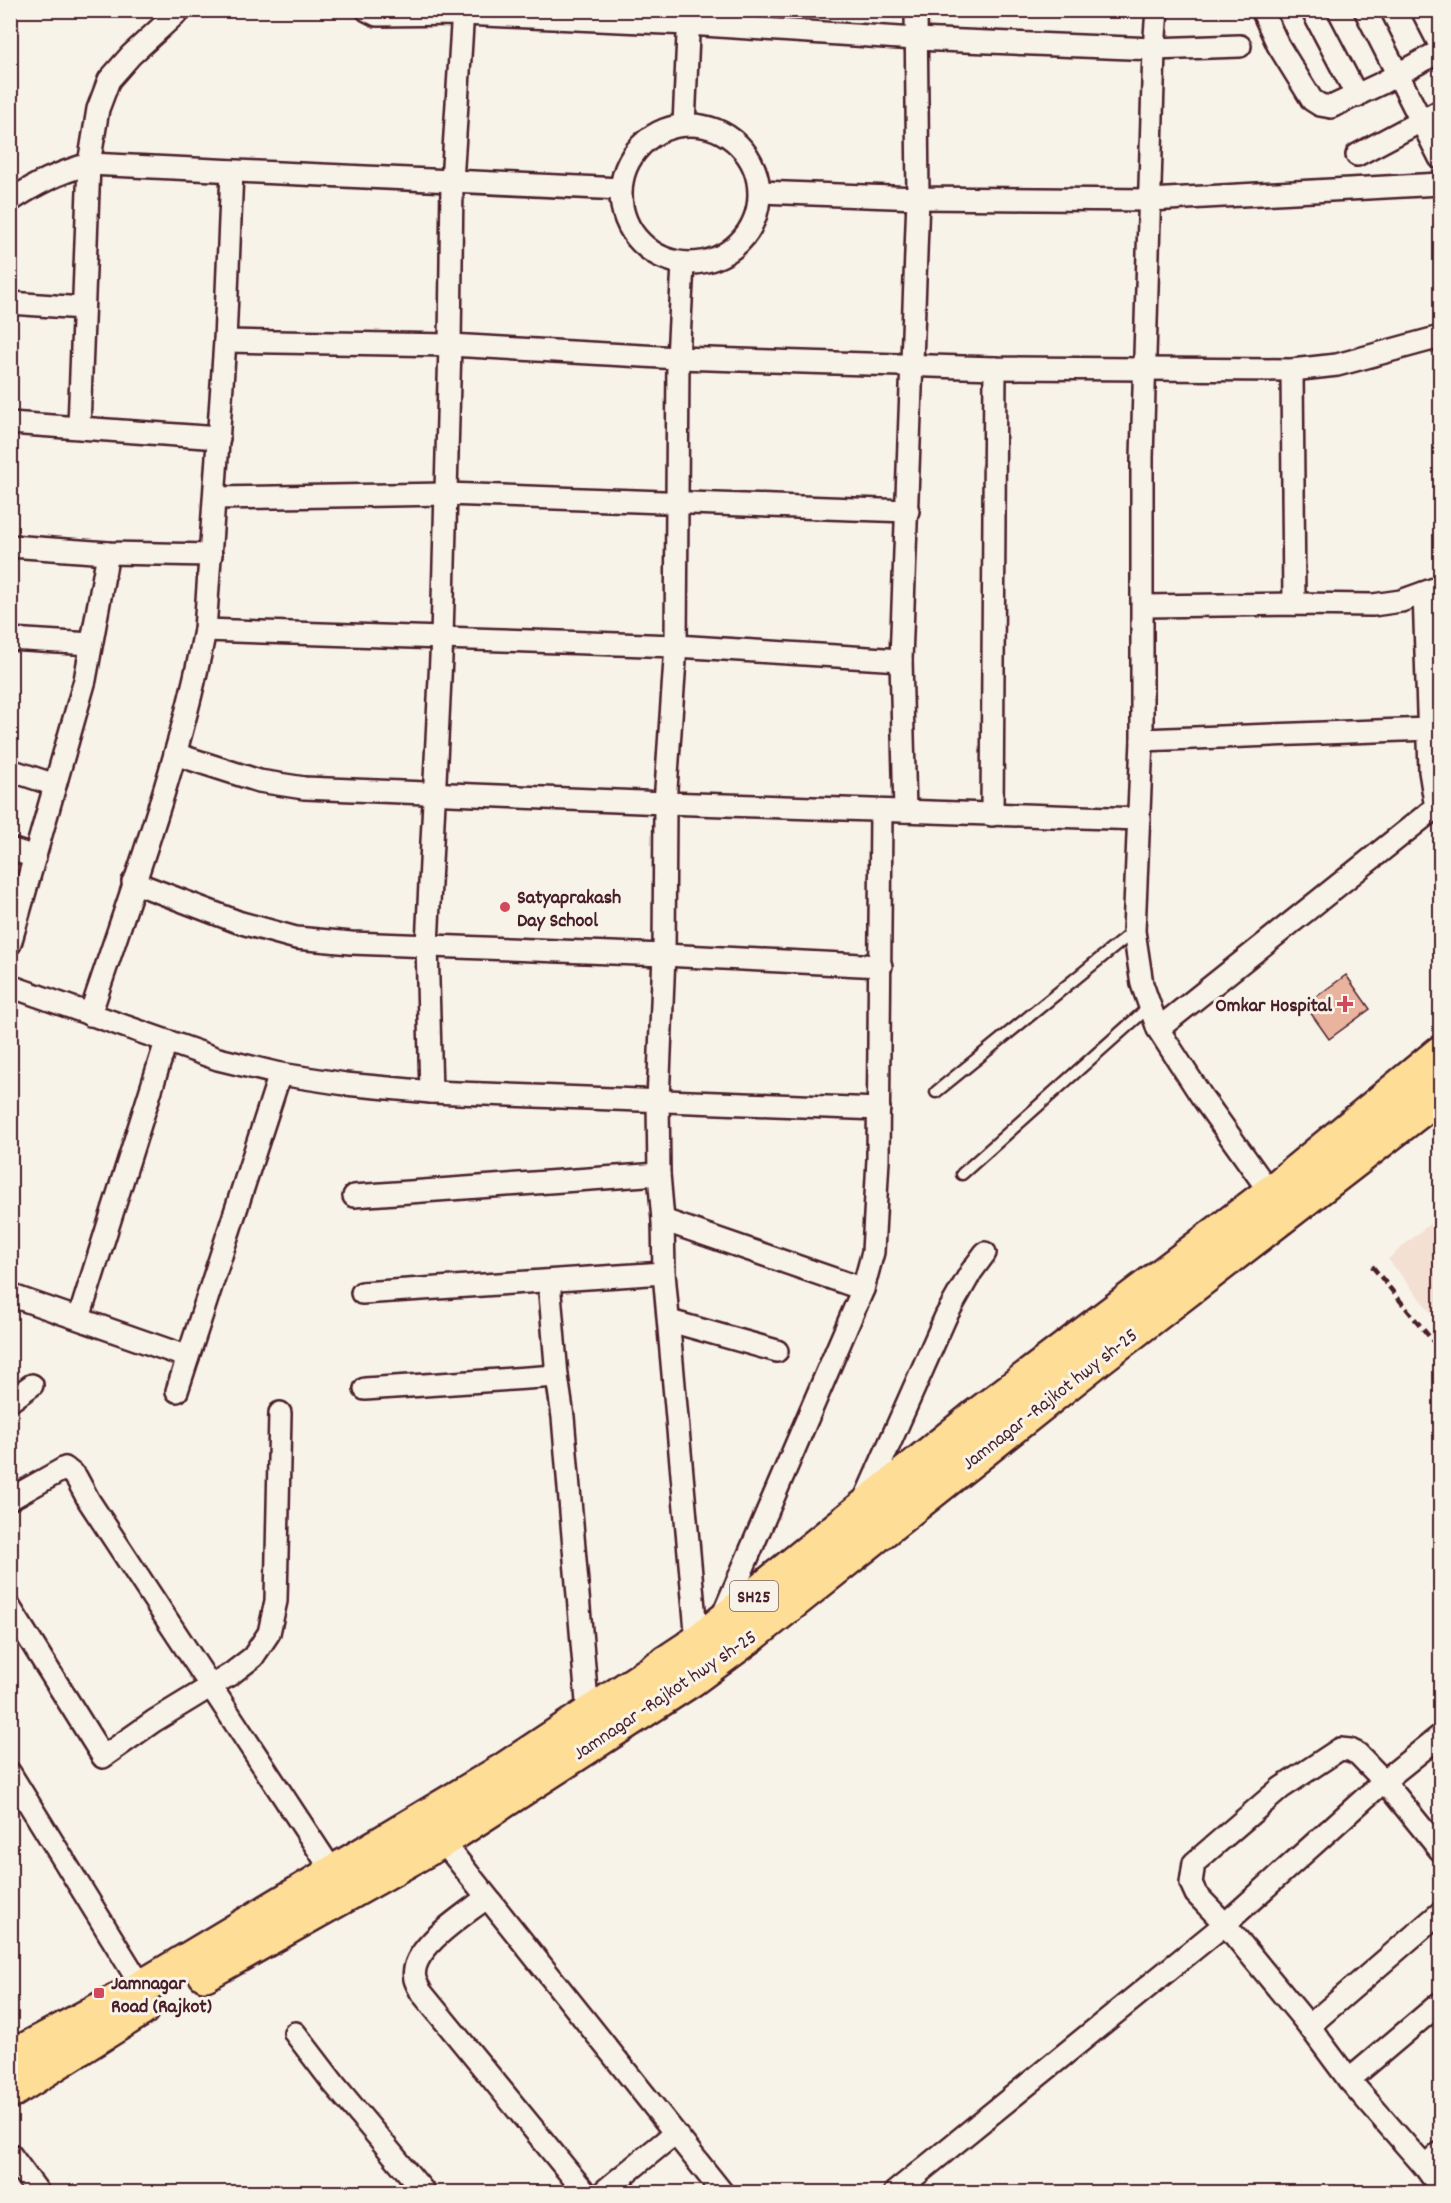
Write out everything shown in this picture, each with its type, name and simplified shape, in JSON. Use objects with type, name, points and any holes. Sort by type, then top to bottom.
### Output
[{"type":"main road","name":"SH25","points":[[10,2058],[142,1987],[333,1872],[433,1830],[502,1771],[588,1714],[708,1645],[860,1510],[975,1417],[1278,1203],[1440,1053]]},
{"type":"main road","name":"Jamnagar -Rajkot hwy sh-25","points":[[10,2092],[433,1830],[708,1645],[752,1635],[1070,1381],[1278,1203],[1440,1095]]},
{"type":"street","points":[[80,426],[89,164],[98,109],[109,80],[131,55],[180,10]]},
{"type":"street","points":[[367,10],[377,15],[463,12],[688,17],[915,39],[1154,49],[1240,46]]},
{"type":"street","points":[[905,811],[901,660],[918,198],[916,10]]},
{"type":"street","points":[[1157,10],[1142,458],[1144,606],[1142,740],[1134,931],[1142,984],[1158,1029],[1202,1097],[1278,1203]]},
{"type":"street","points":[[1262,10],[1278,45],[1312,100],[1320,105],[1331,107],[1357,96],[1440,51]]},
{"type":"street","points":[[1312,10],[1357,96]]},
{"type":"street","points":[[1365,10],[1440,158]]},
{"type":"street","points":[[1422,10],[1440,45]]},
{"type":"street","points":[[431,1092],[427,945],[442,637],[452,181],[463,12]]},
{"type":"street","points":[[684,125],[688,17]]},
{"type":"street","points":[[1357,155],[1440,111]]},
{"type":"street","points":[[684,125],[706,126],[727,135],[744,150],[755,170],[760,192],[756,216],[751,226],[745,237],[728,253],[707,262],[683,264],[663,259],[644,247],[637,239],[622,210],[621,189],[625,170],[634,153],[648,139],[665,129],[684,125]]},
{"type":"street","points":[[10,201],[33,185],[57,174],[89,164],[621,189]]},
{"type":"street","points":[[90,1015],[167,783],[197,670],[205,630],[225,341],[232,171]]},
{"type":"street","points":[[760,192],[918,198],[1150,200],[1440,184]]},
{"type":"street","points":[[683,264],[678,358],[676,646],[665,803],[664,955],[658,1101],[659,1174],[664,1273],[708,1645]]},
{"type":"street","points":[[10,303],[83,308]]},
{"type":"street","points":[[225,341],[450,345],[678,358],[995,368],[1292,370],[1337,365],[1440,337]]},
{"type":"street","points":[[992,814],[995,368]]},
{"type":"street","points":[[1292,370],[1294,604]]},
{"type":"street","points":[[10,423],[80,426],[219,438]]},
{"type":"street","points":[[215,498],[446,494],[908,511]]},
{"type":"street","points":[[10,546],[108,553],[211,555]]},
{"type":"street","points":[[10,944],[85,680],[108,553]]},
{"type":"street","points":[[1144,606],[1373,605],[1401,601],[1432,590],[1430,771],[1438,806],[1158,1029]]},
{"type":"street","points":[[205,630],[676,646],[901,660]]},
{"type":"street","points":[[10,639],[91,644]]},
{"type":"street","points":[[1142,740],[1429,729]]},
{"type":"street","points":[[175,754],[259,781],[304,788],[1139,819]]},
{"type":"street","points":[[10,770],[55,785]]},
{"type":"street","points":[[708,1645],[862,1288],[873,1252],[879,1109],[881,811]]},
{"type":"street","points":[[10,849],[35,857]]},
{"type":"street","points":[[134,882],[238,922],[296,938],[351,943],[881,966]]},
{"type":"street","points":[[10,986],[218,1059],[280,1074],[345,1084],[431,1092],[879,1109]]},
{"type":"street","points":[[79,1318],[166,1042]]},
{"type":"street","points":[[177,1391],[280,1074]]},
{"type":"street","points":[[354,1196],[659,1174]]},
{"type":"street","points":[[663,1220],[862,1288]]},
{"type":"street","points":[[860,1510],[946,1316],[971,1272],[985,1253]]},
{"type":"street","points":[[362,1293],[664,1273]]},
{"type":"street","points":[[549,1282],[563,1417],[588,1714]]},
{"type":"street","points":[[10,1295],[188,1358]]},
{"type":"street","points":[[670,1321],[777,1351]]},
{"type":"street","points":[[364,1389],[557,1376]]},
{"type":"street","points":[[10,1401],[32,1385]]},
{"type":"street","points":[[10,1608],[102,1757],[154,1720],[253,1657],[269,1634],[276,1601],[280,1413]]},
{"type":"street","points":[[10,1499],[65,1468],[76,1477],[88,1501],[212,1685],[333,1872]]},
{"type":"street","points":[[895,2193],[1225,1924],[1384,1781],[1440,1736]]},
{"type":"street","points":[[1440,1850],[1384,1781],[1358,1754],[1340,1749],[1281,1788],[1194,1863],[1191,1883],[1196,1894],[1225,1924],[1309,2026],[1349,2080],[1433,2160],[1440,2188]]},
{"type":"street","points":[[10,1773],[142,1987]]},
{"type":"street","points":[[433,1830],[722,2193]]},
{"type":"street","points":[[486,1898],[425,1947],[416,1966],[415,1979],[421,1992],[585,2193]]},
{"type":"street","points":[[1309,2026],[1440,1913]]},
{"type":"street","points":[[1349,2080],[1440,2003]]},
{"type":"street","points":[[295,2033],[424,2193]]},
{"type":"street","points":[[603,2193],[674,2134]]},
{"type":"street","points":[[10,2154],[38,2193]]},
{"type":"lane","points":[[936,1092],[1134,931]]},
{"type":"lane","points":[[962,1174],[1150,1006]]},
{"type":"shaded area","points":[[1440,1215],[1440,1324],[1388,1259]]},
{"type":"building","points":[[1346,975],[1370,1009],[1329,1039],[1305,1005]]},
{"type":"railway","points":[[1372,1266],[1440,1350]]},
{"type":"place","name":"Satyaprakash Day School","points":[[505,907]]},
{"type":"place","name":"Omkar Hospital","points":[[1345,1004]]},
{"type":"place","name":"Jamnagar Road (Rajkot)","points":[[99,1993]]}]
